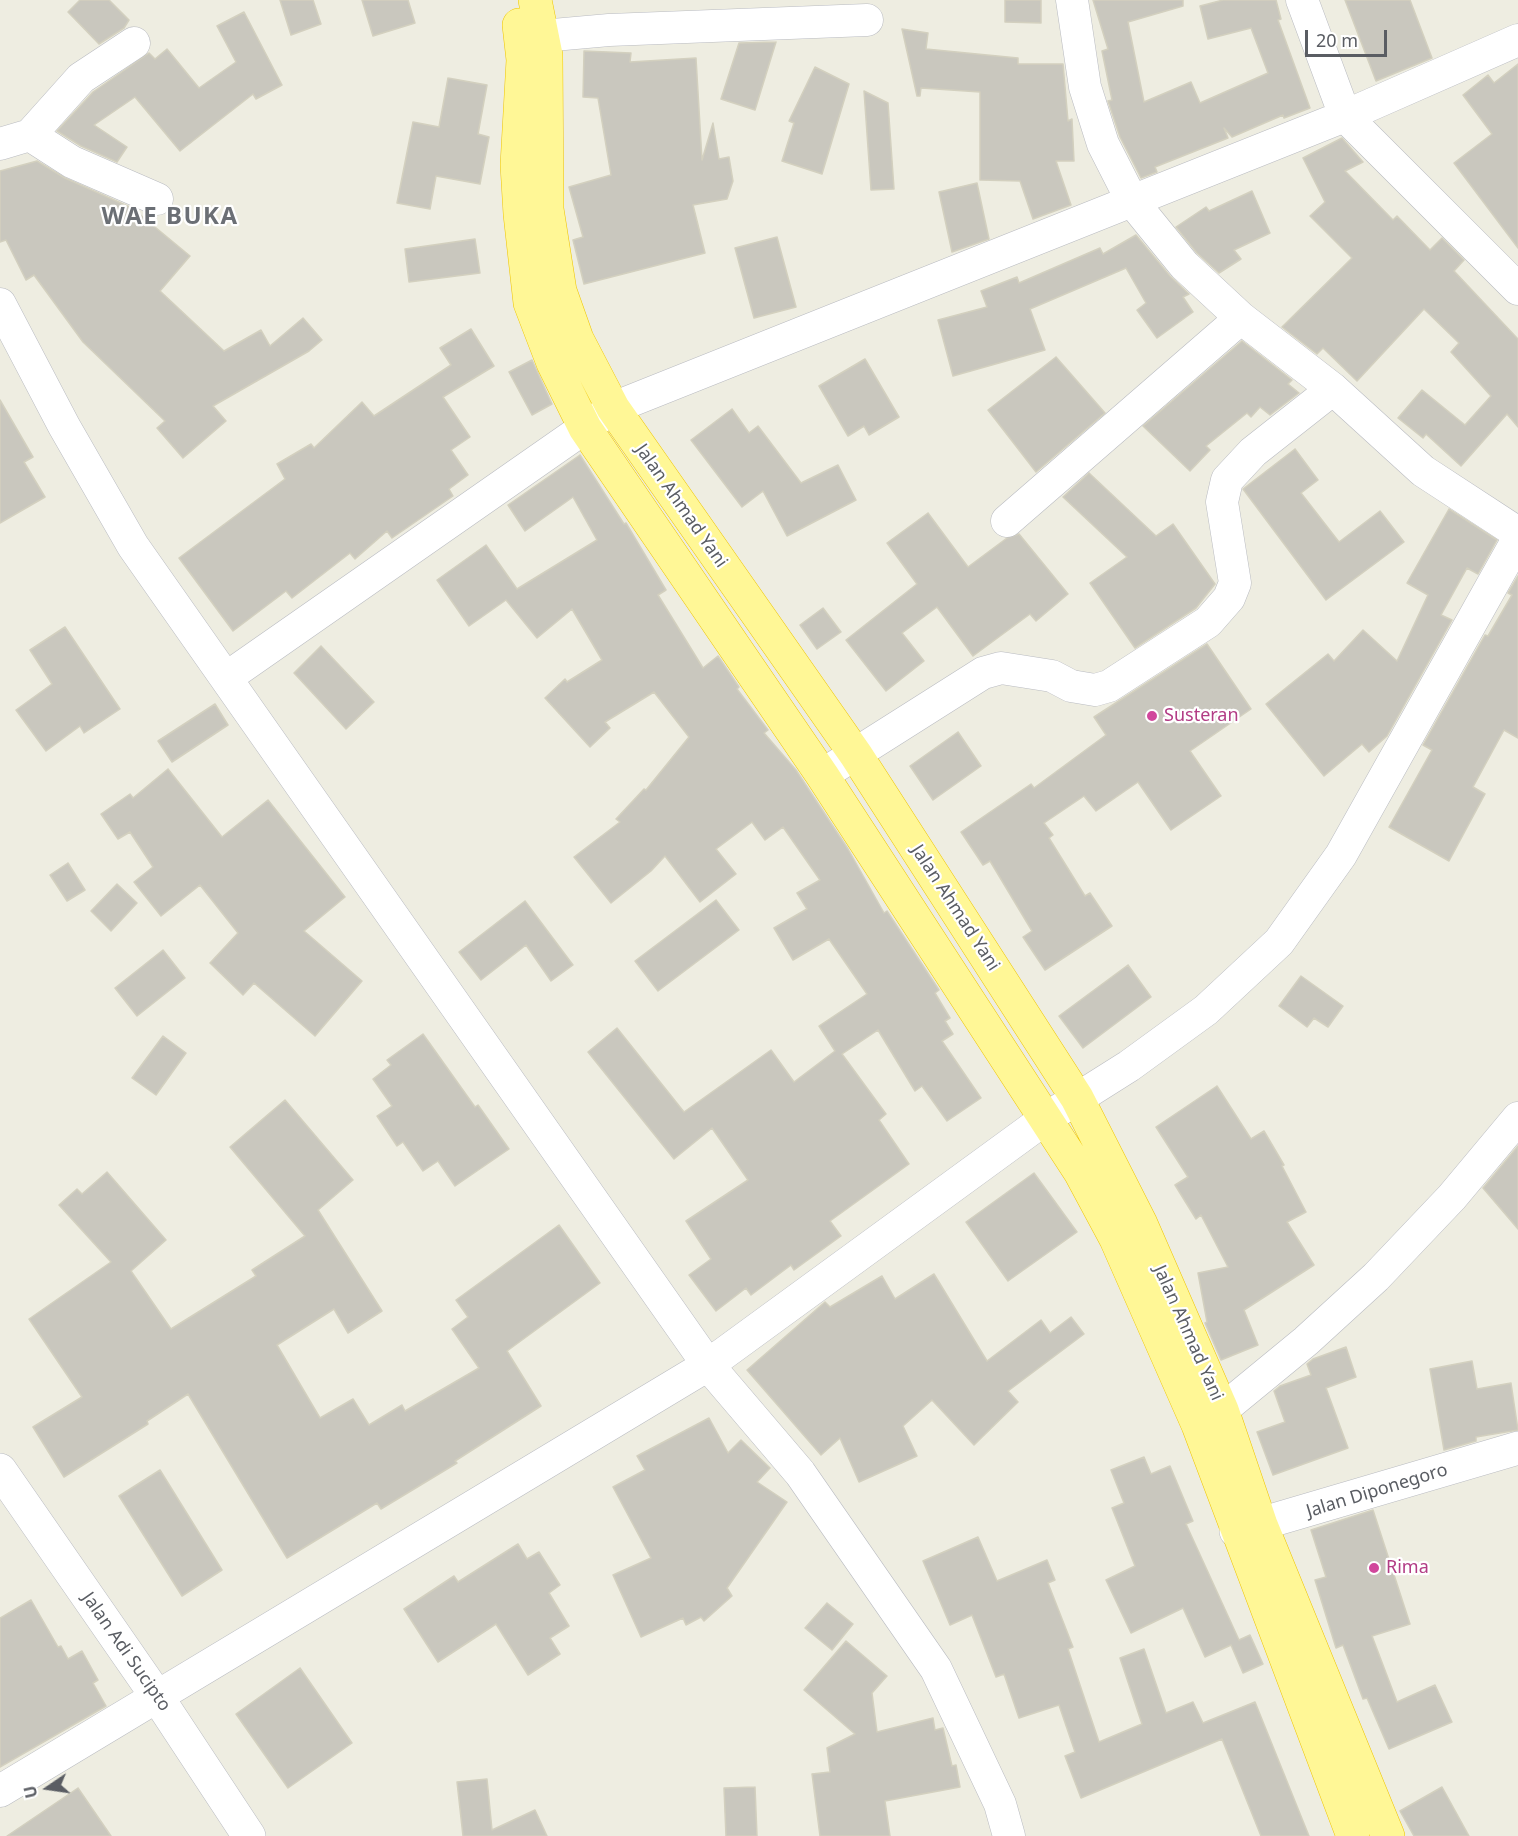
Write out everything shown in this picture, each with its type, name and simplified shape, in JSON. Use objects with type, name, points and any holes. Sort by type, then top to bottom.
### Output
[{"type":"highway","name":"Jalan Ahmad Yani","points":[[515,0],[537,50],[517,165],[530,303],[553,363],[585,428],[822,775],[1080,1172],[1116,1239],[1196,1420],[1249,1528],[1388,1836]]},
{"type":"highway","name":"Jalan Ahmad Yani","points":[[535,0],[547,209],[560,291],[577,339],[613,408],[856,754],[1077,1098],[1141,1224],[1222,1410],[1249,1528],[1353,1836]]},
{"type":"street","points":[[1072,0],[1085,87],[1103,144],[1132,201],[1184,265],[1241,318],[1333,389],[1423,471],[1518,533]]},
{"type":"street","points":[[1302,0],[1345,116],[1518,289]]},
{"type":"street","points":[[537,50],[621,30],[867,20]]},
{"type":"street","points":[[226,678],[613,408],[1345,116],[1518,40]]},
{"type":"street","points":[[0,144],[30,135],[81,78],[134,43]]},
{"type":"street","points":[[30,135],[72,162],[157,199]]},
{"type":"street","points":[[0,304],[64,426],[134,546],[708,1365],[800,1473],[936,1669],[1000,1804],[1007,1835]]},
{"type":"street","points":[[1007,520],[1241,318]]},
{"type":"street","points":[[822,775],[983,673],[1001,668],[1052,676],[1071,686],[1095,690],[1109,686],[1208,622],[1229,598],[1235,582],[1222,502],[1227,480],[1254,452],[1333,389]]},
{"type":"street","points":[[0,1791],[708,1365],[1045,1119],[1129,1066],[1206,1010],[1279,942],[1341,855],[1518,539]]},
{"type":"street","points":[[1222,1410],[1306,1341],[1376,1277],[1452,1197],[1518,1118]]},
{"type":"street","name":"Jalan Diponegoro","points":[[1249,1528],[1518,1449]]},
{"type":"street","name":"Jalan Adi Sucipto","points":[[0,1470],[158,1698],[246,1835]]},
{"type":"building","points":[[80,0],[109,0],[129,20],[124,28],[99,44],[68,12]]},
{"type":"building","points":[[280,0],[313,0],[321,24],[291,35]]},
{"type":"building","points":[[362,0],[408,0],[415,23],[373,36]]},
{"type":"building","points":[[1005,0],[1041,0],[1041,23],[1005,22]]},
{"type":"building","points":[[1093,0],[1183,0],[1183,6],[1128,22],[1144,102],[1191,82],[1200,103],[1268,73],[1251,28],[1208,39],[1200,6],[1223,0],[1276,0],[1281,19],[1278,20],[1310,108],[1284,118],[1283,115],[1232,137],[1224,128],[1228,138],[1155,167],[1157,172],[1141,178],[1120,137],[1108,101],[1112,100],[1102,51],[1108,49]]},
{"type":"building","points":[[1345,0],[1410,0],[1432,58],[1376,81]]},
{"type":"building","points":[[244,12],[282,85],[256,99],[253,94],[180,151],[135,97],[94,125],[127,147],[117,162],[81,146],[57,131],[93,92],[149,53],[155,59],[167,49],[199,88],[236,62],[217,26]]},
{"type":"building","points":[[902,29],[928,33],[926,49],[1018,58],[1018,64],[1063,64],[1068,121],[1072,119],[1074,161],[1056,161],[1071,205],[1033,219],[1020,181],[980,180],[980,92],[921,88],[920,96],[917,96]]},
{"type":"building","points":[[776,42],[755,110],[721,99],[739,43]]},
{"type":"building","points":[[584,51],[631,53],[630,62],[696,58],[702,160],[713,123],[719,159],[729,157],[733,181],[727,199],[693,205],[705,253],[584,284],[573,240],[583,237],[569,187],[611,175],[598,98],[583,97]]},
{"type":"building","points":[[1518,64],[1518,248],[1454,163],[1492,134],[1463,95],[1488,75],[1494,83]]},
{"type":"building","points":[[815,67],[849,84],[822,174],[782,161],[794,123],[789,121]]},
{"type":"building","points":[[448,78],[487,85],[478,134],[489,137],[480,184],[436,176],[430,209],[397,203],[413,122],[439,127]]},
{"type":"building","points":[[864,91],[888,103],[894,189],[871,190]]},
{"type":"building","points":[[1342,138],[1363,162],[1345,171],[1393,220],[1397,216],[1430,250],[1442,238],[1464,260],[1454,271],[1518,339],[1518,427],[1507,414],[1461,466],[1426,434],[1423,438],[1398,418],[1422,390],[1465,425],[1491,396],[1451,352],[1459,343],[1424,309],[1357,381],[1323,348],[1317,354],[1282,327],[1352,258],[1310,216],[1325,202],[1303,158]]},
{"type":"building","points":[[37,161],[65,178],[132,208],[190,256],[160,291],[224,351],[261,330],[270,346],[303,318],[322,340],[309,351],[213,406],[226,421],[183,458],[157,428],[165,421],[83,342],[34,275],[26,280],[6,240],[0,242],[0,171]]},
{"type":"building","points":[[977,183],[989,239],[952,252],[939,192]]},
{"type":"building","points":[[1252,191],[1270,233],[1234,250],[1241,259],[1219,273],[1197,253],[1176,227],[1206,207],[1209,211]]},
{"type":"building","points":[[1136,235],[1170,276],[1189,294],[1183,297],[1193,312],[1157,338],[1137,310],[1146,303],[1126,268],[1030,309],[1045,350],[953,376],[938,320],[987,307],[981,291],[1017,277],[1019,283],[1100,248],[1103,254]]},
{"type":"building","points":[[777,237],[796,307],[754,318],[735,248]]},
{"type":"building","points":[[475,239],[480,273],[409,282],[405,249]]},
{"type":"building","points":[[471,329],[494,366],[443,397],[470,437],[451,450],[468,475],[449,489],[453,496],[392,538],[387,531],[355,559],[350,553],[292,598],[286,591],[233,631],[179,558],[285,479],[277,464],[311,444],[314,448],[362,402],[374,416],[451,365],[440,348]]},
{"type":"building","points":[[1242,341],[1292,380],[1288,384],[1299,393],[1270,415],[1260,407],[1251,417],[1247,413],[1206,446],[1210,450],[1190,471],[1143,426]]},
{"type":"building","points":[[1056,357],[1105,413],[1036,472],[988,410]]},
{"type":"building","points":[[865,359],[899,417],[869,435],[864,426],[848,436],[819,386]]},
{"type":"building","points":[[532,360],[552,404],[532,415],[509,372]]},
{"type":"building","points":[[0,400],[33,457],[24,462],[45,497],[0,523]]},
{"type":"building","points":[[732,409],[749,433],[758,426],[801,483],[838,465],[856,500],[787,536],[763,491],[742,507],[691,440]]},
{"type":"building","points":[[1295,449],[1318,480],[1301,493],[1339,542],[1380,511],[1404,542],[1326,600],[1243,489]]},
{"type":"building","points":[[580,455],[624,524],[626,523],[666,590],[658,595],[703,668],[718,656],[739,687],[737,689],[768,730],[764,733],[796,770],[848,849],[884,913],[887,911],[939,990],[935,993],[950,1018],[945,1021],[953,1034],[942,1041],[981,1098],[947,1121],[922,1086],[915,1091],[878,1030],[842,1054],[886,1114],[879,1120],[909,1164],[830,1221],[841,1236],[794,1270],[791,1265],[751,1295],[746,1288],[716,1311],[689,1275],[711,1259],[686,1221],[748,1180],[712,1128],[674,1159],[588,1052],[617,1028],[684,1112],[771,1050],[794,1082],[835,1051],[819,1026],[867,994],[829,939],[793,960],[774,928],[807,909],[797,893],[820,880],[783,827],[765,840],[752,822],[716,849],[736,874],[700,902],[665,856],[651,871],[611,903],[574,857],[620,822],[616,819],[644,789],[646,790],[689,737],[654,692],[605,722],[610,728],[590,747],[545,698],[565,679],[567,682],[602,660],[572,609],[537,638],[506,600],[469,626],[437,580],[486,545],[517,589],[597,540],[573,497],[525,531],[508,505]]},
{"type":"building","points":[[1089,473],[1156,536],[1173,524],[1215,584],[1196,608],[1135,648],[1090,583],[1127,557],[1063,497]]},
{"type":"building","points":[[1449,509],[1497,540],[1478,574],[1467,568],[1441,615],[1452,620],[1387,736],[1369,752],[1362,744],[1324,776],[1266,704],[1328,654],[1334,661],[1363,630],[1397,661],[1428,595],[1407,583]]},
{"type":"building","points":[[928,513],[968,567],[1007,538],[1019,534],[1068,594],[1036,621],[1030,614],[973,656],[937,607],[902,633],[924,661],[886,691],[846,640],[917,584],[887,543]]},
{"type":"building","points":[[1518,576],[1518,738],[1504,730],[1473,787],[1485,794],[1449,861],[1389,827],[1432,750],[1423,745],[1485,635],[1488,636],[1512,595],[1508,593]]},
{"type":"building","points":[[823,608],[841,632],[817,649],[800,625]]},
{"type":"building","points":[[65,627],[120,709],[84,733],[80,726],[46,751],[16,710],[52,684],[30,650]]},
{"type":"building","points":[[1207,644],[1251,709],[1190,751],[1221,796],[1171,830],[1138,782],[1096,811],[1084,796],[1044,823],[1053,835],[1049,838],[1085,896],[1090,893],[1112,926],[1045,970],[1023,937],[1032,931],[990,861],[983,865],[961,832],[1031,784],[1034,788],[1106,735],[1094,717]]},
{"type":"building","points":[[321,646],[374,702],[346,729],[294,673]]},
{"type":"building","points":[[215,704],[228,725],[172,762],[158,741]]},
{"type":"building","points":[[958,732],[981,766],[933,800],[910,766]]},
{"type":"building","points":[[168,769],[222,837],[268,800],[345,897],[304,931],[362,981],[315,1036],[254,983],[243,995],[210,963],[238,933],[200,885],[161,916],[134,882],[153,867],[130,832],[118,839],[101,814],[130,794],[133,798]]},
{"type":"building","points":[[68,863],[85,890],[67,901],[50,875]]},
{"type":"building","points":[[117,884],[137,903],[111,931],[91,911]]},
{"type":"building","points":[[716,900],[739,930],[658,991],[635,961]]},
{"type":"building","points":[[525,901],[573,965],[551,981],[526,945],[481,980],[459,952]]},
{"type":"building","points":[[163,950],[185,978],[137,1016],[115,988]]},
{"type":"building","points":[[1128,965],[1151,997],[1083,1048],[1059,1016]]},
{"type":"building","points":[[1301,976],[1343,1006],[1328,1027],[1314,1018],[1307,1027],[1279,1006]]},
{"type":"building","points":[[423,1034],[475,1107],[478,1105],[509,1149],[455,1186],[438,1161],[423,1171],[403,1142],[397,1146],[377,1116],[392,1106],[373,1079],[391,1065],[387,1060]]},
{"type":"building","points":[[163,1036],[186,1053],[156,1095],[132,1078]]},
{"type":"building","points":[[1217,1086],[1251,1139],[1264,1131],[1284,1165],[1282,1166],[1306,1212],[1287,1222],[1314,1265],[1244,1310],[1258,1345],[1221,1360],[1205,1323],[1207,1322],[1198,1273],[1228,1267],[1201,1215],[1196,1219],[1175,1185],[1188,1177],[1156,1127]]},
{"type":"building","points":[[285,1100],[353,1180],[318,1210],[382,1311],[348,1333],[334,1309],[277,1345],[320,1418],[353,1399],[369,1425],[402,1405],[405,1411],[479,1368],[452,1329],[468,1317],[456,1300],[559,1225],[600,1283],[507,1351],[541,1406],[455,1461],[457,1463],[381,1509],[377,1503],[287,1558],[188,1394],[147,1421],[148,1424],[64,1477],[33,1427],[82,1397],[29,1319],[111,1262],[59,1205],[77,1189],[82,1194],[107,1172],[166,1240],[131,1271],[171,1329],[256,1276],[252,1270],[305,1236],[230,1147]]},
{"type":"building","points":[[1518,1146],[1518,1229],[1483,1188]]},
{"type":"building","points":[[1034,1173],[1077,1232],[1008,1281],[966,1222]]},
{"type":"building","points":[[934,1274],[987,1361],[1041,1320],[1050,1333],[1071,1317],[1084,1334],[1008,1391],[1018,1402],[974,1445],[932,1400],[903,1426],[917,1456],[859,1482],[840,1438],[821,1455],[747,1370],[825,1302],[830,1307],[882,1276],[895,1299]]},
{"type":"building","points":[[1346,1347],[1356,1377],[1326,1388],[1348,1448],[1273,1475],[1257,1432],[1285,1422],[1274,1391],[1280,1386],[1311,1375],[1307,1364],[1313,1359]]},
{"type":"building","points":[[1472,1361],[1477,1389],[1511,1383],[1518,1430],[1476,1437],[1476,1441],[1444,1450],[1430,1369]]},
{"type":"building","points":[[709,1418],[728,1453],[741,1440],[770,1468],[757,1482],[787,1502],[727,1588],[732,1596],[704,1621],[701,1617],[686,1625],[683,1618],[641,1637],[613,1575],[651,1558],[613,1487],[645,1470],[637,1456]]},
{"type":"building","points":[[1144,1457],[1151,1474],[1170,1466],[1193,1521],[1186,1524],[1239,1640],[1250,1635],[1263,1664],[1243,1673],[1231,1645],[1205,1657],[1183,1608],[1131,1633],[1106,1580],[1135,1566],[1112,1508],[1124,1503],[1111,1470]]},
{"type":"building","points":[[160,1470],[222,1570],[182,1596],[119,1496]]},
{"type":"building","points":[[1373,1510],[1410,1624],[1372,1636],[1397,1702],[1435,1685],[1452,1722],[1389,1749],[1367,1698],[1363,1699],[1343,1645],[1336,1648],[1315,1580],[1326,1577],[1311,1530]]},
{"type":"building","points":[[978,1537],[997,1581],[1047,1560],[1055,1580],[1048,1583],[1073,1647],[1068,1649],[1099,1742],[1142,1724],[1120,1658],[1144,1649],[1166,1713],[1193,1702],[1203,1723],[1255,1702],[1309,1836],[1261,1836],[1222,1739],[1081,1798],[1065,1756],[1075,1752],[1059,1705],[1019,1718],[1004,1674],[996,1677],[972,1615],[950,1625],[923,1561]]},
{"type":"building","points":[[518,1544],[527,1559],[539,1552],[560,1585],[549,1593],[569,1626],[550,1638],[560,1654],[528,1675],[496,1624],[438,1662],[404,1609],[454,1576],[458,1582]]},
{"type":"building","points":[[31,1600],[58,1647],[61,1646],[68,1659],[82,1651],[98,1680],[93,1683],[106,1706],[0,1767],[0,1618]]},
{"type":"building","points":[[827,1603],[853,1624],[832,1650],[805,1628]]},
{"type":"building","points":[[846,1641],[887,1676],[872,1693],[877,1732],[933,1718],[935,1730],[943,1728],[952,1766],[956,1765],[960,1787],[885,1801],[890,1836],[820,1836],[812,1774],[830,1772],[827,1748],[855,1734],[804,1690]]},
{"type":"building","points":[[300,1668],[352,1743],[288,1788],[236,1714]]},
{"type":"building","points":[[487,1779],[492,1830],[535,1810],[547,1836],[463,1836],[457,1782]]},
{"type":"building","points":[[755,1787],[757,1836],[726,1836],[724,1788]]},
{"type":"building","points":[[1442,1787],[1469,1836],[1414,1836],[1400,1811]]},
{"type":"building","points":[[78,1788],[111,1836],[7,1836]]},
{"type":"place","name":"Susteran","points":[[1152,716]]},
{"type":"place","name":"Rima","points":[[1374,1568]]},
{"type":"district","name":"WAE BUKA","points":[[170,217]]}]
